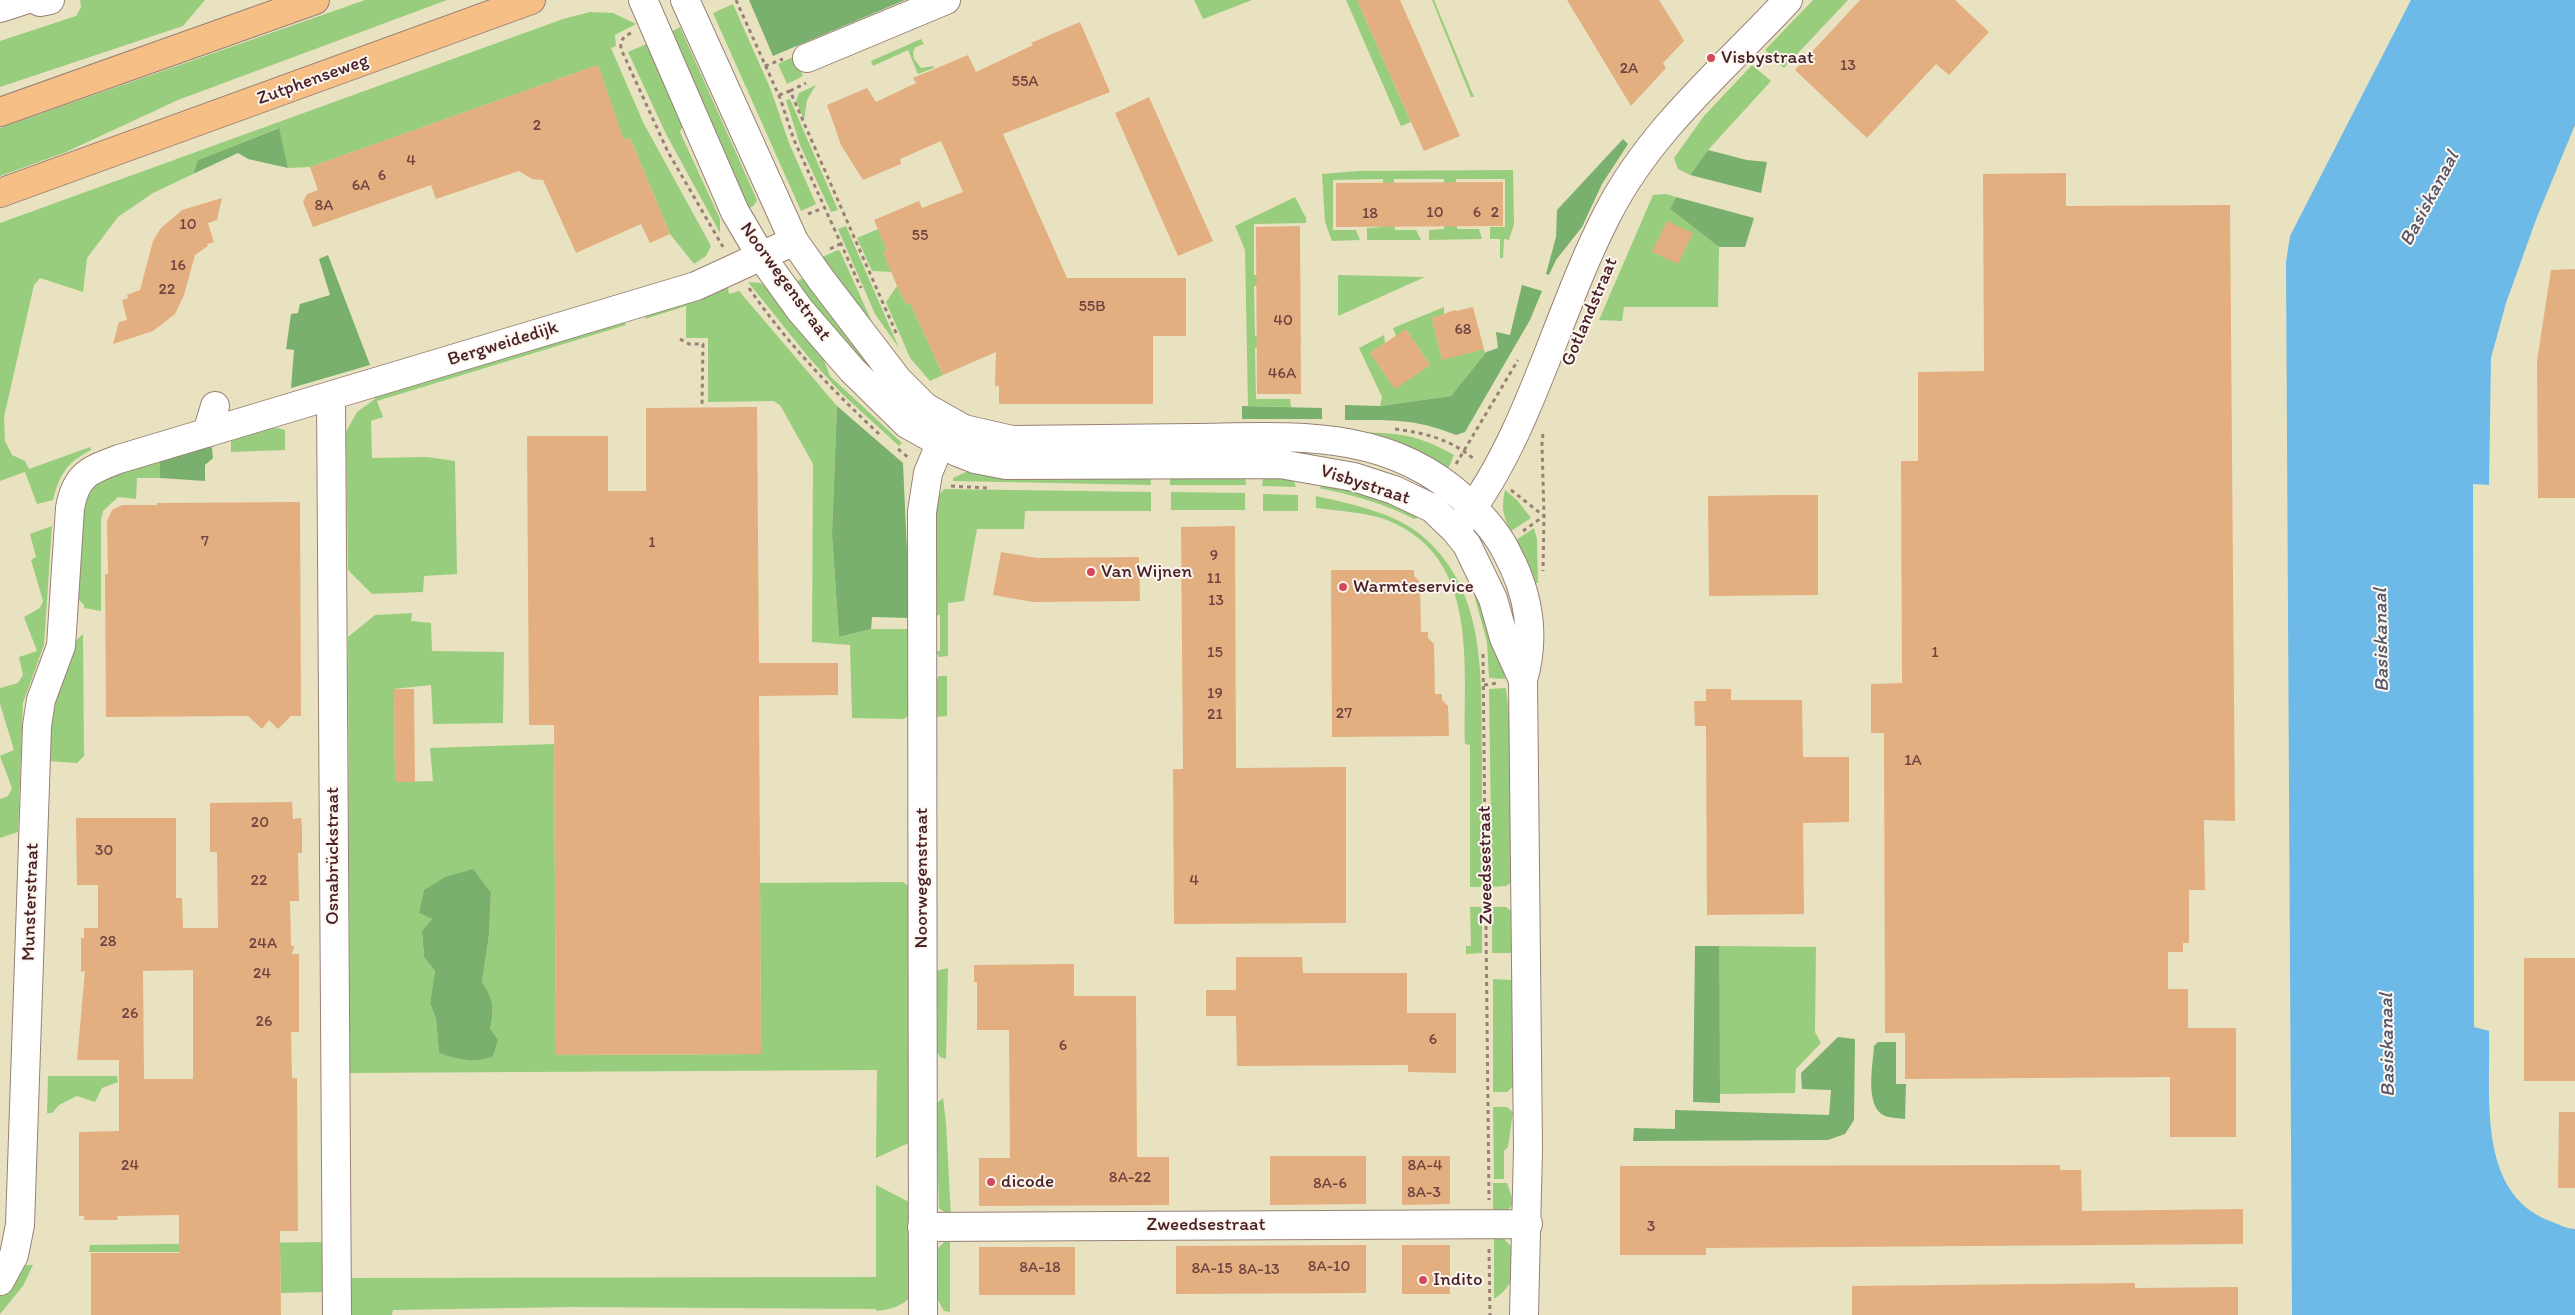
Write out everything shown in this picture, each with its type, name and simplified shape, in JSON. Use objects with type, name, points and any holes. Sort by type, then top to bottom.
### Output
[{"type":"main road","points":[[0,112],[315,0]]},
{"type":"main road","name":"Zutphenseweg","points":[[0,193],[531,0]]},
{"type":"street","points":[[0,8],[25,0]]},
{"type":"street","points":[[36,0],[40,2],[50,0]]},
{"type":"street","name":"Noorwegenstraat","points":[[643,0],[735,212],[762,256],[800,310],[852,370],[907,424],[945,434]]},
{"type":"street","name":"Noorwegenstraat","points":[[684,0],[794,241],[898,380],[925,407],[945,434]]},
{"type":"street","points":[[807,58],[946,0]]},
{"type":"street","name":"Gotlandstraat","points":[[1456,530],[1493,475],[1520,420],[1571,295],[1607,214],[1620,192],[1645,154],[1675,116],[1788,0]]},
{"type":"street","name":"Bergweidedijk","points":[[69,522],[75,487],[86,474],[119,459],[696,286],[794,241]]},
{"type":"street","name":"Osnabrückstraat","points":[[331,396],[336,1315]]},
{"type":"street","points":[[207,433],[214,406]]},
{"type":"street","name":"Noorwegenstraat","points":[[923,1315],[922,512],[928,473],[945,434]]},
{"type":"street","name":"Visbystraat","points":[[945,434],[979,434],[1012,440],[1303,438],[1344,441],[1398,456],[1446,482],[1473,507],[1503,544],[1520,581],[1527,605],[1530,656],[1522,680]]},
{"type":"street","name":"Visbystraat","points":[[945,434],[975,459],[1006,465],[1260,463],[1316,468],[1394,490],[1432,508],[1456,530],[1476,560],[1494,599],[1504,638],[1522,680]]},
{"type":"street","name":"Munsterstraat","points":[[0,1281],[14,1255],[20,1225],[36,726],[41,700],[61,646],[69,522]]},
{"type":"street","name":"Zweedsestraat","points":[[1522,680],[1528,1224],[1524,1315]]},
{"type":"street","name":"Zweedsestraat","points":[[922,1227],[1528,1224]]},
{"type":"path","points":[[736,0],[779,95],[794,140],[864,295]]},
{"type":"path","points":[[779,95],[790,90],[898,339]]},
{"type":"path","points":[[680,339],[688,344],[703,344],[702,406]]},
{"type":"path","points":[[1446,482],[1522,352]]},
{"type":"path","points":[[1544,428],[1542,444],[1544,516]]},
{"type":"path","points":[[928,473],[949,486],[990,488]]},
{"type":"path","name":"Zweedsestraat","points":[[1482,650],[1490,1315]]},
{"type":"green space","points":[[80,0],[205,0],[183,26],[0,87],[0,41],[76,16],[81,7]]},
{"type":"green space","points":[[365,0],[447,0],[178,100],[66,152],[0,176],[0,128]]},
{"type":"green space","points":[[749,0],[905,0],[773,56]]},
{"type":"green space","points":[[1194,0],[1252,0],[1203,19]]},
{"type":"green space","points":[[1346,0],[1357,0],[1411,122],[1401,126]]},
{"type":"green space","points":[[1432,0],[1434,0],[1474,97],[1471,97]]},
{"type":"green space","points":[[1813,0],[1848,0],[1784,68],[1765,50]]},
{"type":"green space","points":[[733,4],[771,90],[789,143],[816,204],[801,211],[713,13]]},
{"type":"green space","points":[[590,12],[613,13],[636,24],[615,35],[616,46],[611,48],[643,122],[711,246],[706,256],[694,264],[670,234],[630,138],[623,140],[598,65],[310,167],[288,168],[278,128],[198,160],[193,174],[153,193],[118,217],[87,258],[83,292],[40,278],[34,285],[4,417],[5,441],[12,455],[25,461],[29,469],[90,447],[91,450],[82,455],[65,470],[58,483],[53,500],[37,504],[25,472],[0,481],[0,223],[563,19]]},
{"type":"green space","points":[[680,27],[757,200],[750,208],[743,208],[671,32]]},
{"type":"green space","points":[[921,39],[924,44],[916,47],[913,51],[914,59],[921,68],[933,66],[934,68],[918,74],[908,50],[873,66],[871,61]]},
{"type":"green space","points":[[651,42],[686,118],[680,132],[720,219],[720,233],[666,134],[628,52]]},
{"type":"green space","points":[[793,57],[796,59],[803,76],[787,84],[778,64]]},
{"type":"green space","points":[[1752,65],[1771,81],[1708,150],[1690,175],[1678,169],[1674,158],[1704,116]]},
{"type":"green space","points":[[816,85],[807,100],[804,120],[796,101],[799,93]]},
{"type":"green space","points":[[790,99],[838,210],[831,212],[800,145],[786,100]]},
{"type":"green space","points":[[279,128],[288,168],[248,159],[238,153],[193,174],[198,160]]},
{"type":"green space","points":[[1623,139],[1628,144],[1602,184],[1582,227],[1556,260],[1549,275],[1546,274],[1556,237],[1557,210]]},
{"type":"green space","points":[[1708,150],[1747,160],[1767,162],[1761,193],[1690,175]]},
{"type":"green space","points":[[1513,170],[1514,224],[1509,240],[1504,239],[1503,258],[1500,258],[1500,239],[1490,239],[1490,227],[1505,227],[1505,179],[1456,179],[1457,229],[1479,229],[1482,239],[1429,240],[1429,230],[1444,229],[1444,179],[1394,179],[1395,230],[1416,230],[1421,240],[1367,240],[1367,228],[1383,227],[1383,179],[1333,180],[1333,230],[1356,230],[1360,240],[1332,241],[1325,222],[1322,174],[1358,171]]},
{"type":"green space","points":[[1666,194],[1676,197],[1670,209],[1719,247],[1718,307],[1624,307],[1622,321],[1599,320],[1653,195]]},
{"type":"green space","points":[[1295,197],[1306,218],[1306,223],[1254,224],[1254,275],[1297,274],[1298,286],[1254,286],[1255,336],[1301,336],[1300,346],[1255,348],[1256,399],[1290,399],[1291,407],[1248,406],[1245,250],[1235,226]]},
{"type":"green space","points":[[1676,197],[1754,218],[1745,247],[1719,247],[1670,209]]},
{"type":"green space","points":[[846,226],[899,348],[875,314],[838,229]]},
{"type":"green space","points":[[878,229],[887,250],[883,252],[892,272],[872,271],[857,238]]},
{"type":"green space","points":[[838,250],[871,320],[883,341],[820,258]]},
{"type":"green space","points":[[328,255],[370,365],[291,388],[294,350],[286,349],[291,314],[298,313],[300,304],[330,295],[319,259]]},
{"type":"green space","points":[[1338,275],[1425,277],[1338,316]]},
{"type":"green space","points":[[800,279],[809,280],[886,382],[904,414],[795,285]]},
{"type":"green space","points":[[748,282],[760,283],[776,290],[816,339],[830,376],[902,443],[899,446],[842,394],[810,359]]},
{"type":"green space","points":[[1522,285],[1542,291],[1530,320],[1465,432],[1456,435],[1427,425],[1401,421],[1345,420],[1345,405],[1380,406],[1451,396],[1486,352],[1498,348],[1496,332],[1510,335]]},
{"type":"green space","points":[[897,286],[907,305],[910,303],[943,375],[930,381],[910,358],[886,302]]},
{"type":"green space","points":[[728,287],[729,294],[739,291],[837,406],[832,534],[839,637],[871,629],[908,629],[909,715],[904,719],[852,718],[850,645],[812,642],[813,464],[780,405],[773,401],[708,402],[708,338],[686,338],[686,306],[645,319],[648,311]]},
{"type":"green space","points":[[1444,307],[1444,315],[1432,318],[1442,359],[1484,349],[1485,353],[1451,396],[1380,406],[1382,397],[1359,348],[1384,335],[1385,343],[1370,353],[1395,388],[1430,365],[1406,329],[1396,336],[1393,328]]},
{"type":"green space","points":[[622,318],[626,325],[377,401],[383,417],[371,421],[372,458],[427,457],[455,461],[457,574],[424,576],[423,592],[372,594],[348,570],[346,432],[357,412],[375,399],[374,394]]},
{"type":"green space","points":[[837,406],[903,463],[910,618],[872,617],[871,629],[839,637],[832,534]]},
{"type":"green space","points":[[1242,406],[1322,408],[1322,419],[1242,419]]},
{"type":"green space","points":[[278,428],[285,430],[285,450],[231,452],[231,439],[263,429]]},
{"type":"green space","points":[[1345,432],[1389,433],[1413,437],[1426,441],[1454,455],[1448,469],[1435,467]]},
{"type":"green space","points":[[208,445],[212,448],[213,458],[205,465],[205,481],[160,478],[160,460]]},
{"type":"green space","points":[[160,460],[160,478],[137,478],[136,499],[118,497],[103,511],[101,520],[101,611],[84,608],[84,605],[75,596],[75,570],[81,506],[86,495],[92,487],[107,477]]},
{"type":"green space","points":[[982,469],[1150,471],[1151,485],[953,481],[953,478],[966,472]]},
{"type":"green space","points":[[1245,473],[1246,485],[1170,485],[1170,474]]},
{"type":"green space","points":[[1264,473],[1293,479],[1296,487],[1262,486]]},
{"type":"green space","points":[[1325,483],[1381,492],[1420,517],[1414,519],[1368,500],[1319,488]]},
{"type":"green space","points":[[944,489],[1151,492],[1151,511],[1025,511],[1024,529],[977,529],[964,601],[948,603],[948,656],[939,657],[935,651],[940,651],[940,615],[934,616],[934,508],[937,498]]},
{"type":"green space","points":[[1505,490],[1517,500],[1531,518],[1511,531],[1504,512]]},
{"type":"green space","points":[[1171,492],[1245,493],[1245,510],[1171,510]]},
{"type":"green space","points":[[1263,494],[1298,495],[1298,511],[1263,511]]},
{"type":"green space","points":[[1316,496],[1376,512],[1405,524],[1430,543],[1449,565],[1462,589],[1471,615],[1477,642],[1480,670],[1483,887],[1470,887],[1470,745],[1465,744],[1464,648],[1460,616],[1452,586],[1438,559],[1417,537],[1379,517],[1316,508]]},
{"type":"green space","points":[[52,526],[44,645],[23,703],[18,832],[0,838],[0,799],[8,796],[12,788],[0,756],[14,750],[0,704],[0,688],[18,683],[23,675],[19,657],[37,651],[24,617],[40,608],[43,601],[31,560],[36,557],[30,534]]},
{"type":"green space","points":[[1534,528],[1537,539],[1538,583],[1534,583],[1516,540]]},
{"type":"green space","points":[[1474,567],[1502,657],[1505,679],[1489,678],[1487,642],[1472,587]]},
{"type":"green space","points":[[412,613],[411,621],[431,623],[432,651],[504,652],[503,723],[433,724],[431,685],[394,689],[395,782],[433,781],[430,748],[554,744],[556,1055],[761,1054],[760,883],[903,882],[908,886],[913,1141],[876,1158],[877,1070],[350,1073],[348,637],[375,615]],"holes":[[[424,890],[491,893],[489,935],[482,982],[489,993],[492,1004],[490,1029],[439,1053],[436,1019],[430,1003],[435,971],[424,957],[422,931],[432,919],[419,913]]]},
{"type":"green space","points":[[83,634],[84,756],[77,763],[47,761],[49,708],[71,645]]},
{"type":"green space","points":[[939,676],[947,676],[947,716],[934,717],[934,681]]},
{"type":"green space","points":[[1506,688],[1517,786],[1512,882],[1506,886],[1492,887],[1489,689]]},
{"type":"green space","points":[[473,869],[491,893],[489,935],[482,982],[491,998],[492,1016],[490,1029],[498,1040],[493,1056],[479,1060],[459,1059],[439,1053],[436,1019],[430,1003],[435,971],[424,957],[422,931],[432,919],[419,913],[424,890],[445,877]]},
{"type":"green space","points":[[1470,907],[1482,907],[1482,953],[1466,954],[1466,946],[1471,946]]},
{"type":"green space","points":[[1492,907],[1506,907],[1512,912],[1514,951],[1510,953],[1492,953]]},
{"type":"green space","points":[[1695,946],[1719,946],[1720,1103],[1693,1102]]},
{"type":"green space","points":[[1719,946],[1816,947],[1815,1032],[1821,1043],[1796,1069],[1795,1093],[1719,1094]]},
{"type":"green space","points":[[948,968],[946,1059],[940,1057],[937,1051],[935,971]]},
{"type":"green space","points":[[1493,979],[1512,980],[1517,985],[1518,1082],[1507,1092],[1493,1092]]},
{"type":"green space","points":[[1838,1037],[1855,1039],[1854,1120],[1845,1134],[1828,1140],[1633,1141],[1634,1128],[1675,1129],[1675,1110],[1829,1115],[1831,1090],[1802,1089],[1801,1073]]},
{"type":"green space","points":[[1878,1042],[1896,1042],[1896,1084],[1906,1084],[1905,1119],[1885,1116],[1878,1111],[1874,1104],[1871,1085],[1874,1046]]},
{"type":"green space","points":[[48,1076],[117,1076],[118,1082],[102,1088],[95,1102],[77,1096],[59,1105],[52,1113],[47,1113]]},
{"type":"green space","points":[[943,1098],[951,1217],[939,1208],[936,1104]]},
{"type":"green space","points":[[1493,1107],[1507,1107],[1513,1112],[1508,1147],[1504,1151],[1504,1179],[1494,1179]]},
{"type":"green space","points":[[1493,1183],[1507,1183],[1514,1203],[1507,1211],[1493,1215]]},
{"type":"green space","points":[[876,1185],[911,1203],[912,1296],[904,1303],[892,1308],[877,1311],[876,1309],[572,1307],[393,1310],[392,1315],[350,1315],[350,1278],[876,1277]]},
{"type":"green space","points":[[1494,1235],[1502,1237],[1516,1251],[1513,1273],[1509,1284],[1494,1299]]},
{"type":"green space","points":[[950,1237],[950,1312],[944,1311],[938,1300],[938,1248]]},
{"type":"green space","points":[[326,1242],[327,1286],[323,1292],[281,1293],[280,1252],[89,1252],[90,1245]]},
{"type":"green space","points":[[19,1265],[33,1265],[23,1286],[0,1314],[0,1294]]},
{"type":"water","name":"Basiskanaal","points":[[2411,0],[2575,0],[2575,125],[2537,217],[2506,303],[2491,358],[2489,485],[2473,484],[2474,1027],[2489,1031],[2492,1139],[2499,1165],[2510,1188],[2526,1207],[2550,1221],[2575,1229],[2575,1315],[2292,1315],[2286,262],[2290,236]]},
{"type":"building","points":[[1357,0],[1400,0],[1460,136],[1424,151]]},
{"type":"building","points":[[1567,0],[1659,0],[1684,41],[1663,63],[1666,68],[1631,106]]},
{"type":"building","points":[[1860,0],[1955,0],[1989,32],[1949,75],[1936,64],[1867,138],[1795,70]]},
{"type":"building","points":[[1080,22],[1110,92],[1003,134],[1067,278],[1186,278],[1186,336],[1153,336],[1153,404],[999,404],[999,386],[995,386],[996,352],[943,375],[910,303],[907,305],[897,286],[883,252],[887,250],[874,220],[919,201],[922,208],[963,192],[941,141],[900,159],[901,164],[863,180],[841,145],[827,105],[867,88],[876,102],[916,83],[913,78],[968,55],[976,72],[1033,45],[1031,43]]},
{"type":"building","points":[[598,65],[624,140],[630,138],[670,234],[650,243],[641,224],[576,253],[543,180],[532,179],[519,171],[436,199],[431,185],[313,227],[303,202],[307,194],[318,190],[310,167]]},
{"type":"building","points":[[1149,97],[1213,241],[1178,256],[1115,113]]},
{"type":"building","points":[[2066,173],[2066,206],[2230,205],[2235,821],[2204,820],[2205,890],[2189,890],[2189,943],[2183,943],[2183,952],[2168,952],[2168,989],[2188,989],[2188,1028],[2236,1028],[2236,1137],[2170,1137],[2170,1077],[1905,1079],[1905,1033],[1885,1033],[1884,733],[1871,733],[1871,684],[1902,683],[1901,461],[1918,461],[1918,372],[1984,371],[1983,174]]},
{"type":"building","points":[[1503,182],[1503,226],[1336,227],[1336,183]]},
{"type":"building","points":[[222,198],[217,220],[208,223],[214,242],[207,244],[208,246],[195,255],[184,295],[175,314],[153,331],[113,344],[119,322],[127,320],[122,300],[128,298],[127,295],[140,290],[153,241],[161,228],[182,210]]},
{"type":"building","points":[[1667,221],[1693,233],[1678,264],[1652,252]]},
{"type":"building","points":[[1300,226],[1301,394],[1257,394],[1256,227]]},
{"type":"building","points":[[2575,269],[2575,498],[2538,498],[2537,361],[2551,270]]},
{"type":"building","points":[[1473,307],[1484,349],[1442,360],[1432,318],[1455,310]]},
{"type":"building","points":[[1406,329],[1430,365],[1395,389],[1370,353]]},
{"type":"building","points":[[757,407],[759,663],[838,663],[838,695],[759,696],[761,1054],[556,1055],[554,725],[529,725],[527,436],[608,436],[608,491],[646,491],[646,408]]},
{"type":"building","points":[[1818,495],[1818,595],[1709,596],[1708,496]]},
{"type":"building","points":[[300,502],[301,716],[291,716],[278,729],[269,720],[262,729],[248,716],[106,717],[105,574],[108,574],[107,521],[112,510],[122,505],[157,505],[157,503]]},
{"type":"building","points":[[1235,526],[1236,768],[1346,767],[1346,923],[1174,924],[1173,769],[1183,769],[1181,527]]},
{"type":"building","points":[[1001,552],[1037,558],[1139,557],[1140,601],[1033,602],[993,595]]},
{"type":"building","points":[[1331,570],[1414,570],[1414,576],[1420,582],[1421,632],[1428,632],[1428,638],[1434,644],[1435,694],[1442,694],[1442,700],[1448,706],[1449,736],[1332,737]]},
{"type":"building","points":[[394,689],[414,689],[415,782],[395,782]]},
{"type":"building","points":[[1706,689],[1731,689],[1731,700],[1802,700],[1803,757],[1849,757],[1849,822],[1803,823],[1804,914],[1707,915],[1706,726],[1695,726],[1694,701],[1706,701]]},
{"type":"building","points":[[292,802],[293,819],[301,818],[302,853],[298,853],[299,901],[290,901],[291,946],[294,946],[292,954],[299,954],[299,1032],[291,1032],[292,1078],[297,1078],[298,1231],[280,1231],[281,1315],[91,1315],[91,1253],[179,1253],[179,1215],[117,1216],[118,1220],[84,1220],[84,1216],[79,1216],[79,1132],[119,1131],[119,1060],[77,1060],[85,971],[81,972],[81,938],[84,938],[84,928],[98,928],[98,885],[77,885],[76,818],[176,818],[176,898],[182,898],[183,928],[218,928],[217,852],[210,852],[210,803]],"holes":[[[193,970],[193,1079],[144,1079],[143,971]]]},
{"type":"building","points":[[1236,957],[1302,957],[1303,973],[1407,973],[1407,1013],[1456,1013],[1456,1073],[1408,1072],[1408,1065],[1237,1066],[1236,1016],[1206,1016],[1206,990],[1236,990]]},
{"type":"building","points":[[2524,958],[2575,958],[2575,1081],[2524,1081]]},
{"type":"building","points":[[1074,964],[1074,996],[1136,996],[1137,1157],[1169,1157],[1169,1205],[979,1206],[979,1158],[1010,1158],[1009,1030],[977,1030],[977,982],[974,982],[974,965]]},
{"type":"building","points":[[2559,1112],[2575,1112],[2575,1188],[2558,1188]]},
{"type":"building","points":[[1270,1156],[1366,1156],[1366,1204],[1270,1205]]},
{"type":"building","points":[[1402,1156],[1450,1156],[1450,1204],[1402,1205]]},
{"type":"building","points":[[2060,1165],[2060,1170],[2081,1170],[2082,1211],[2243,1209],[2243,1244],[1706,1248],[1706,1255],[1620,1255],[1620,1166]]},
{"type":"building","points":[[1366,1245],[1366,1293],[1176,1294],[1176,1246]]},
{"type":"building","points":[[1402,1245],[1450,1245],[1450,1294],[1402,1294]]},
{"type":"building","points":[[979,1247],[1075,1247],[1075,1295],[979,1295]]},
{"type":"building","points":[[2135,1283],[2135,1288],[2238,1287],[2238,1315],[1852,1315],[1852,1286]]},
{"type":"place","name":"Visbystraat","points":[[1711,58]]},
{"type":"place","name":"Van Wijnen","points":[[1091,572]]},
{"type":"place","name":"Warmteservice","points":[[1343,587]]},
{"type":"place","name":"dicode","points":[[991,1182]]},
{"type":"place","name":"Indito","points":[[1423,1280]]}]
